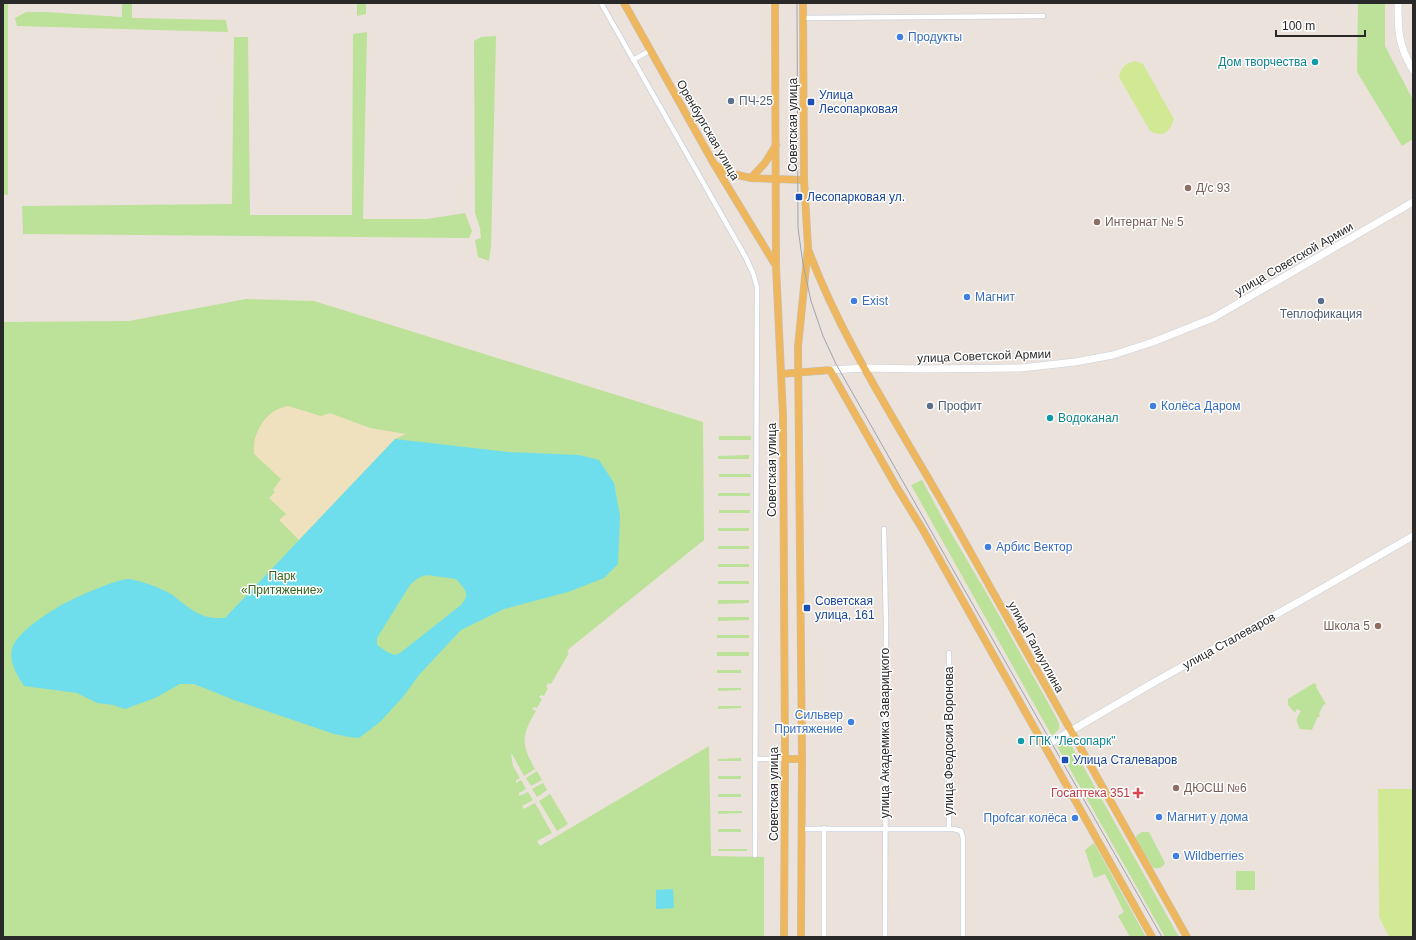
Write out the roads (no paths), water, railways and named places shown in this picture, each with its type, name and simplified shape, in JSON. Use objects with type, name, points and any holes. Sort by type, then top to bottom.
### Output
[{"type":"main road","name":"Оренбургская улица","points":[[624,3],[714,164],[776,266]]},
{"type":"main road","name":"Советская улица","points":[[775,3],[776,266],[783,430],[785,759],[784,937]]},
{"type":"main road","name":"Советская улица","points":[[801,937],[802,759],[798,347],[808,247],[804,180],[803,3]]},
{"type":"main road","points":[[1398,3],[1398,33],[1406,60],[1413,70]]},
{"type":"main road","points":[[751,178],[765,163],[776,145]]},
{"type":"main road","points":[[714,164],[733,174],[751,178],[804,180]]},
{"type":"main road","name":"улица Советской Армии","points":[[781,374],[864,368],[1021,368],[1075,362],[1113,355],[1153,342],[1213,318],[1257,294],[1413,202]]},
{"type":"main road","name":"Советская улица","points":[[808,247],[820,281],[864,368]]},
{"type":"main road","name":"улица Галиуллина","points":[[864,368],[948,512],[1070,732],[1187,937]]},
{"type":"main road","points":[[830,370],[896,486],[924,530],[1152,937]]},
{"type":"main road","name":"улица Сталеваров","points":[[1045,746],[1151,684],[1413,536]]},
{"type":"main road","points":[[785,759],[802,759]]},
{"type":"street","points":[[601,3],[745,256],[753,273],[757,287],[755,855]]},
{"type":"street","points":[[803,18],[1043,16]]},
{"type":"street","points":[[633,60],[651,50]]},
{"type":"street","name":"улица Академика Заварицкого","points":[[884,529],[886,624],[885,937]]},
{"type":"street","name":"улица Феодосия Воронова","points":[[948,653],[949,829],[961,831],[963,838],[963,937]]},
{"type":"street","points":[[756,759],[785,759]]},
{"type":"street","points":[[824,828],[824,937]]},
{"type":"street","points":[[801,829],[949,829]]},
{"type":"water","points":[[395,439],[508,452],[579,455],[599,460],[614,483],[620,516],[618,564],[604,578],[568,592],[504,609],[461,630],[419,675],[403,697],[380,722],[359,738],[334,734],[234,700],[194,684],[180,684],[155,698],[125,709],[113,705],[97,703],[77,693],[24,686],[14,669],[11,654],[12,649],[14,643],[24,631],[58,607],[94,590],[123,580],[129,579],[150,584],[172,595],[197,613],[212,618],[225,618]],"holes":[[[426,575],[456,579],[466,592],[466,597],[461,605],[400,653],[395,655],[387,652],[377,645],[377,638],[410,585],[418,578]]]},
{"type":"water","points":[[673,889],[674,908],[656,909],[656,890]]},
{"type":"tram line","points":[[797,3],[798,228],[803,264],[811,301],[823,336],[836,364],[1162,937]]},
{"type":"place","name":"Продукты","points":[[900,37]]},
{"type":"place","name":"Дом творчества","points":[[1315,62]]},
{"type":"place","name":"ПЧ-25","points":[[731,101]]},
{"type":"place","name":"Улица Лесопарковая","points":[[811,102]]},
{"type":"place","name":"Д/с 93","points":[[1188,188]]},
{"type":"place","name":"Лесопарковая ул.","points":[[799,197]]},
{"type":"place","name":"Интернат № 5","points":[[1097,222]]},
{"type":"place","name":"Магнит","points":[[967,297]]},
{"type":"place","name":"Exist","points":[[854,301]]},
{"type":"place","name":"Теплофикация","points":[[1321,301]]},
{"type":"place","name":"Профит","points":[[930,406]]},
{"type":"place","name":"Колёса Даром","points":[[1153,406]]},
{"type":"place","name":"Водоканал","points":[[1050,418]]},
{"type":"place","name":"Арбис Вектор","points":[[988,547]]},
{"type":"place","name":"Советская улица, 161","points":[[807,608]]},
{"type":"place","name":"Школа 5","points":[[1378,626]]},
{"type":"place","name":"Сильвер Притяжение","points":[[851,722]]},
{"type":"place","name":"ГПК \"Лесопарк\"","points":[[1021,741]]},
{"type":"place","name":"Улица Сталеваров","points":[[1065,760]]},
{"type":"place","name":"ДЮСШ №6","points":[[1176,788]]},
{"type":"place","name":"Госаптека 351","points":[[1138,793]]},
{"type":"place","name":"Магнит у дома","points":[[1159,817]]},
{"type":"place","name":"Проfcar колёса","points":[[1075,818]]},
{"type":"place","name":"Wildberries","points":[[1176,856]]},
{"type":"park label","name":"Парк «Притяжение»","points":[[282,583]]}]
